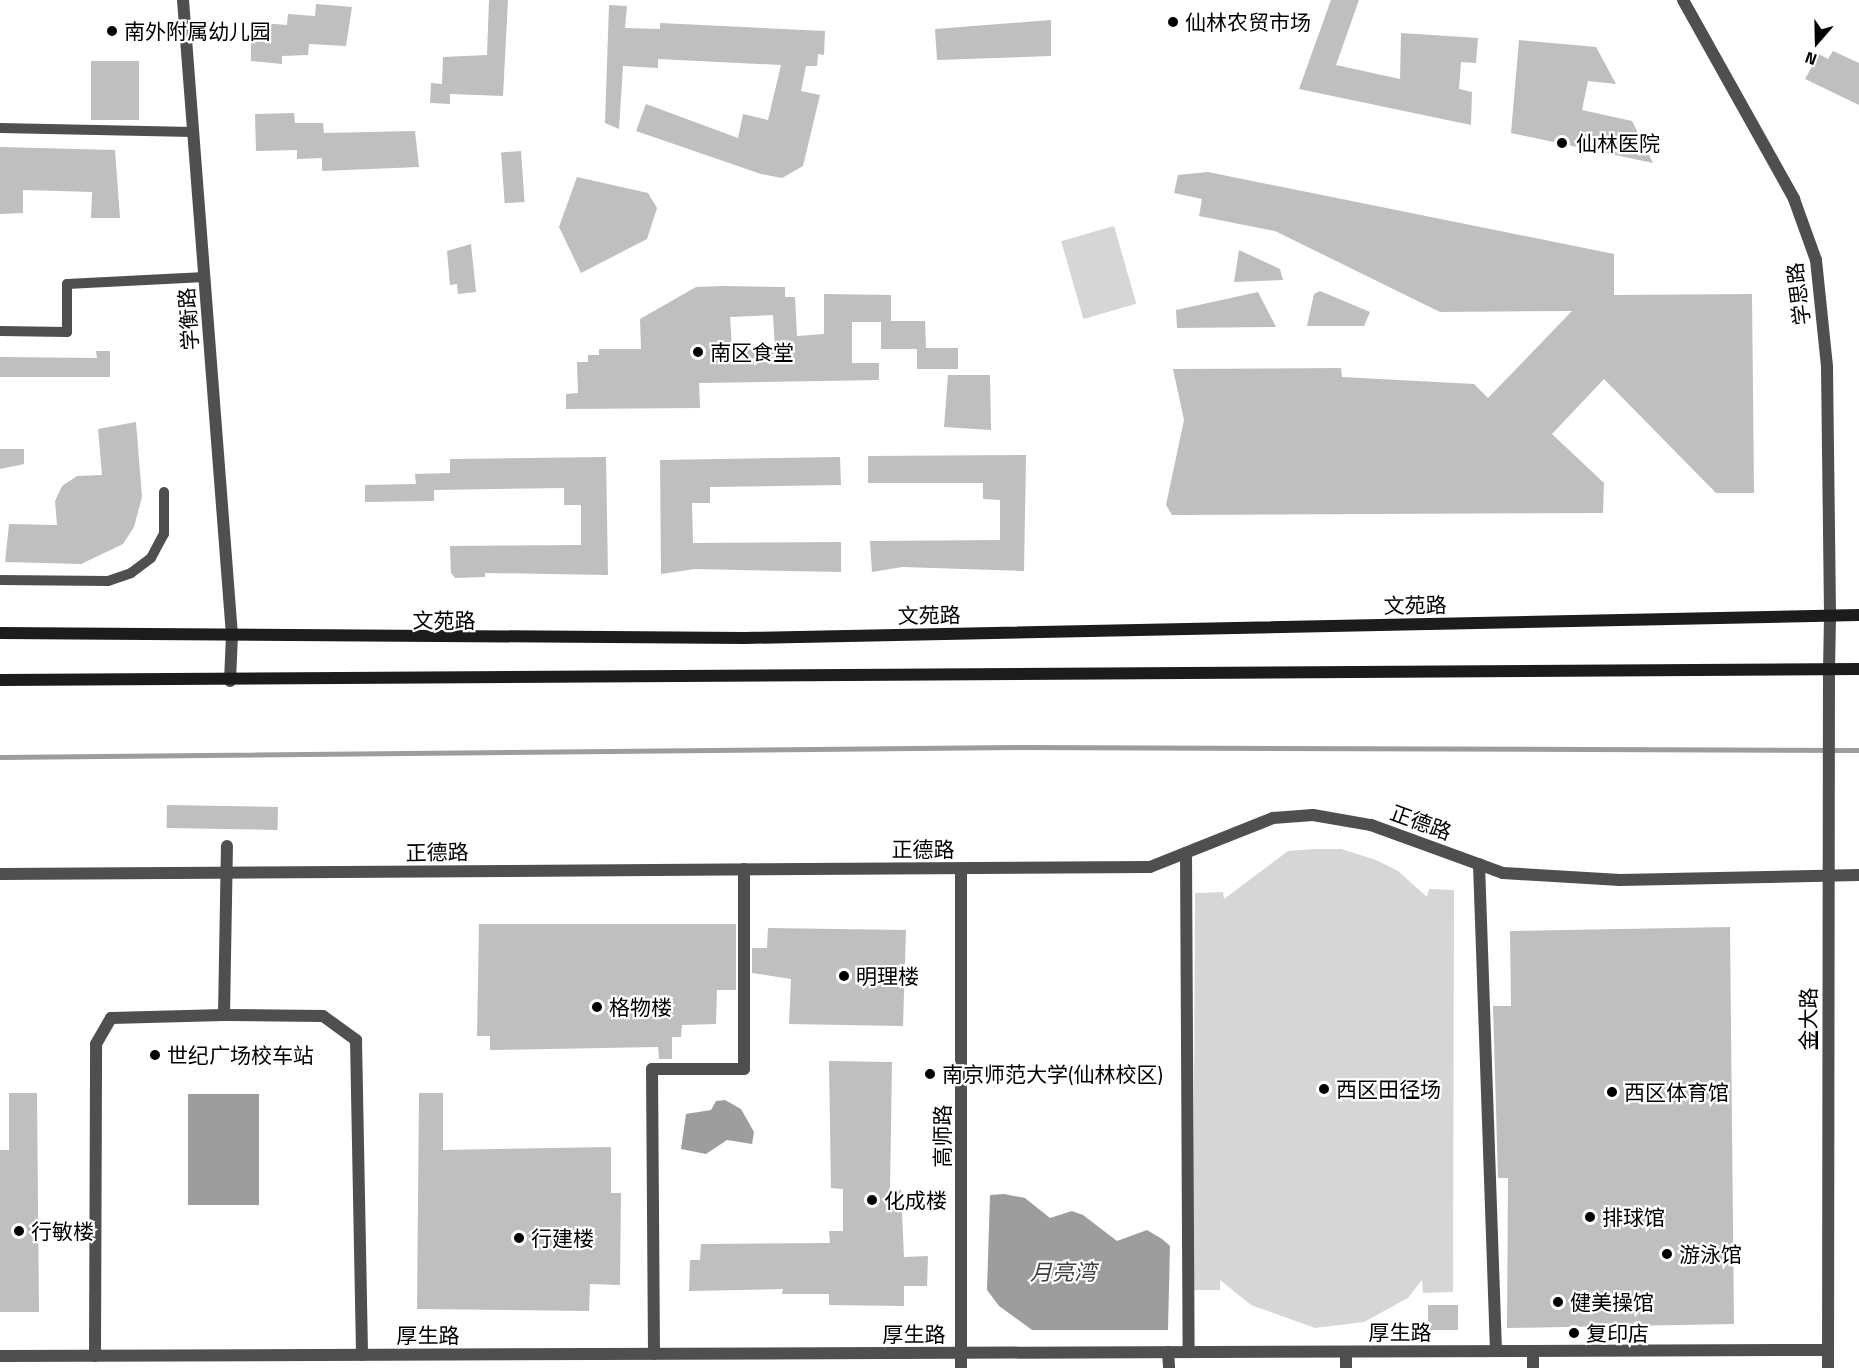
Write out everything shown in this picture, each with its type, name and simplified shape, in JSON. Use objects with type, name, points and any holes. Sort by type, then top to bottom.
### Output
[{"type":"main road","name":"文苑路","points":[[0,633],[745,638],[1859,615]]},
{"type":"main road","points":[[0,680],[230,681],[1859,669]]},
{"type":"street","name":"学衡路","points":[[183,0],[232,635],[230,681]]},
{"type":"street","name":"学思路","points":[[1683,0],[1794,200],[1816,260],[1827,367],[1829,670]]},
{"type":"street","name":"金大路","points":[[1828,1368],[1829,670]]},
{"type":"street","name":"正德路","points":[[0,874],[1150,867],[1273,818],[1312,815],[1371,825],[1503,873],[1620,880],[1859,875]]},
{"type":"street","points":[[224,1015],[227,846]]},
{"type":"street","points":[[1186,852],[1189,1352]]},
{"type":"street","points":[[1479,864],[1496,1351]]},
{"type":"street","name":"高师路","points":[[961,868],[961,1368]]},
{"type":"street","points":[[654,1354],[652,1069],[744,1069],[744,869]]},
{"type":"street","points":[[95,1356],[96,1044],[111,1018],[224,1015],[323,1016],[356,1040],[362,1355]]},
{"type":"street","name":"厚生路","points":[[0,1356],[1828,1350]]},
{"type":"street","points":[[1533,1351],[1533,1368]]},
{"type":"street","points":[[1168,1352],[1169,1368]]},
{"type":"street","points":[[1346,1352],[1346,1368]]},
{"type":"street","points":[[620,1354],[620,1368]]},
{"type":"lane","points":[[0,128],[194,132]]},
{"type":"lane","points":[[0,331],[67,332],[67,284],[205,277]]},
{"type":"lane","points":[[0,580],[108,580],[131,573],[151,558],[164,534],[164,492]]},
{"type":"shaded area","points":[[1114,226],[1136,304],[1083,319],[1061,241]]},
{"type":"shaded area","name":"西区田径场","points":[[1341,849],[1376,860],[1398,871],[1427,897],[1429,889],[1454,890],[1453,1292],[1423,1293],[1422,1280],[1408,1298],[1364,1322],[1315,1328],[1251,1305],[1220,1280],[1220,1290],[1193,1290],[1195,893],[1223,892],[1224,899],[1288,851]]},
{"type":"water","points":[[188,1094],[259,1094],[259,1205],[188,1205]]},
{"type":"water","points":[[725,1100],[741,1109],[754,1132],[752,1144],[727,1140],[706,1154],[681,1149],[686,1114],[711,1110],[716,1101]]},
{"type":"water","name":"月亮湾","points":[[1004,1194],[1025,1198],[1050,1218],[1072,1211],[1083,1215],[1117,1241],[1147,1230],[1162,1239],[1170,1246],[1168,1330],[1032,1330],[999,1306],[987,1290],[990,1195]]},
{"type":"building","points":[[489,0],[508,0],[503,96],[450,94],[450,104],[430,103],[431,83],[442,84],[443,57],[487,55]]},
{"type":"building","points":[[1331,0],[1359,0],[1336,65],[1400,79],[1401,33],[1478,38],[1476,63],[1461,62],[1459,89],[1472,92],[1471,125],[1299,89]]},
{"type":"building","points":[[316,4],[352,7],[346,46],[309,44],[308,55],[282,56],[282,64],[251,61],[251,22],[287,25],[288,14],[315,16]]},
{"type":"building","points":[[609,5],[627,6],[625,28],[660,29],[660,23],[825,31],[824,55],[818,54],[817,66],[806,66],[801,91],[820,95],[803,166],[782,178],[761,174],[636,131],[646,104],[738,138],[743,114],[768,120],[781,65],[658,59],[658,68],[623,66],[619,129],[605,123]]},
{"type":"building","points":[[1051,20],[1051,56],[937,60],[935,29]]},
{"type":"building","points":[[1519,40],[1596,47],[1616,84],[1588,81],[1582,110],[1632,121],[1653,163],[1511,133]]},
{"type":"building","points":[[1833,51],[1859,63],[1859,105],[1805,79],[1819,54],[1828,59]]},
{"type":"building","points":[[91,61],[139,61],[139,120],[91,120]]},
{"type":"building","points":[[294,113],[295,123],[323,123],[324,133],[415,131],[419,167],[322,171],[322,158],[297,159],[297,150],[256,151],[255,114]]},
{"type":"building","points":[[0,147],[115,150],[120,218],[91,218],[92,192],[23,190],[23,213],[0,214]]},
{"type":"building","points":[[521,151],[525,202],[505,203],[501,152]]},
{"type":"building","points":[[1208,172],[1614,254],[1614,295],[1752,294],[1754,493],[1716,493],[1604,379],[1552,434],[1604,483],[1603,513],[1172,515],[1166,505],[1184,420],[1173,369],[1341,368],[1342,377],[1474,384],[1488,398],[1572,311],[1440,312],[1275,231],[1199,216],[1202,199],[1174,193],[1178,175]]},
{"type":"building","points":[[577,177],[648,193],[657,208],[647,239],[581,273],[559,227]]},
{"type":"building","points":[[471,244],[476,292],[458,294],[457,284],[450,285],[447,251]]},
{"type":"building","points":[[1239,250],[1280,269],[1283,280],[1234,282]]},
{"type":"building","points":[[696,287],[785,287],[785,297],[795,297],[797,336],[824,334],[824,294],[891,295],[891,321],[925,321],[926,348],[958,348],[958,369],[917,369],[917,349],[881,349],[881,322],[852,322],[852,363],[879,363],[879,380],[699,383],[700,408],[566,409],[566,394],[578,393],[577,362],[588,362],[588,355],[599,355],[599,349],[641,349],[640,319]],"holes":[[[773,315],[775,348],[732,349],[730,317]]]},
{"type":"building","points":[[1320,291],[1370,312],[1364,326],[1307,326],[1314,294]]},
{"type":"building","points":[[1258,292],[1276,327],[1177,328],[1176,310]]},
{"type":"building","points":[[96,351],[110,351],[110,377],[0,377],[0,357],[97,358]]},
{"type":"building","points":[[948,375],[990,375],[991,430],[944,427]]},
{"type":"building","points":[[136,422],[142,497],[134,527],[123,544],[81,564],[5,562],[9,524],[57,525],[55,501],[62,486],[77,476],[102,475],[98,429]]},
{"type":"building","points":[[0,449],[24,449],[24,464],[0,469]]},
{"type":"building","points":[[1026,455],[1024,571],[902,567],[872,572],[870,541],[1000,540],[1000,500],[983,499],[983,483],[868,483],[868,456]]},
{"type":"building","points":[[606,457],[608,575],[485,573],[485,577],[455,578],[451,573],[450,546],[581,545],[581,505],[564,505],[564,488],[434,490],[434,501],[365,502],[365,485],[416,484],[415,474],[450,473],[450,459]]},
{"type":"building","points":[[840,457],[841,485],[710,487],[710,503],[692,503],[693,543],[841,542],[841,572],[695,569],[661,574],[660,460]]},
{"type":"building","points":[[167,805],[278,807],[278,830],[167,828]]},
{"type":"building","name":"格物楼","points":[[479,924],[736,924],[736,990],[717,990],[716,1024],[682,1025],[681,1037],[672,1037],[672,1059],[659,1059],[658,1047],[490,1050],[490,1036],[477,1036]]},
{"type":"building","name":"西区体育馆","points":[[1730,927],[1734,1324],[1507,1328],[1508,1178],[1498,1178],[1493,1006],[1511,1006],[1510,931]]},
{"type":"building","name":"明理楼","points":[[768,928],[906,930],[903,1026],[789,1024],[791,979],[752,973],[752,948],[767,948]]},
{"type":"building","name":"化成楼","points":[[829,1061],[892,1062],[890,1189],[901,1190],[904,1257],[928,1256],[927,1286],[904,1286],[904,1306],[829,1305],[829,1294],[782,1294],[783,1289],[689,1291],[690,1260],[700,1260],[701,1244],[830,1243],[829,1231],[843,1231],[843,1189],[831,1188]]},
{"type":"building","name":"行敏楼","points":[[9,1093],[37,1093],[39,1312],[0,1312],[0,1150],[9,1150]]},
{"type":"building","name":"行建楼","points":[[419,1093],[443,1093],[443,1150],[611,1147],[611,1193],[621,1193],[620,1285],[590,1284],[589,1311],[417,1309]]},
{"type":"building","points":[[1428,1305],[1458,1305],[1458,1330],[1428,1330]]},
{"type":"waterway","points":[[0,757],[1022,747],[1859,750]]},
{"type":"place","name":"仙林农贸市场","points":[[1173,22]]},
{"type":"place","name":"南外附属幼儿园","points":[[112,31]]},
{"type":"place","name":"仙林医院","points":[[1562,143]]},
{"type":"place","name":"南区食堂","points":[[698,352]]},
{"type":"place","name":"明理楼","points":[[844,976]]},
{"type":"place","name":"格物楼","points":[[597,1007]]},
{"type":"place","name":"世纪广场校车站","points":[[155,1055]]},
{"type":"place","name":"南京师范大学(仙林校区)","points":[[930,1074]]},
{"type":"place","name":"西区田径场","points":[[1324,1089]]},
{"type":"place","name":"西区体育馆","points":[[1612,1092]]},
{"type":"place","name":"化成楼","points":[[872,1200]]},
{"type":"place","name":"排球馆","points":[[1590,1217]]},
{"type":"place","name":"行敏楼","points":[[19,1231]]},
{"type":"place","name":"行建楼","points":[[519,1238]]},
{"type":"place","name":"游泳馆","points":[[1667,1254]]},
{"type":"place","name":"健美操馆","points":[[1558,1302]]},
{"type":"place","name":"复印店","points":[[1574,1333]]}]
